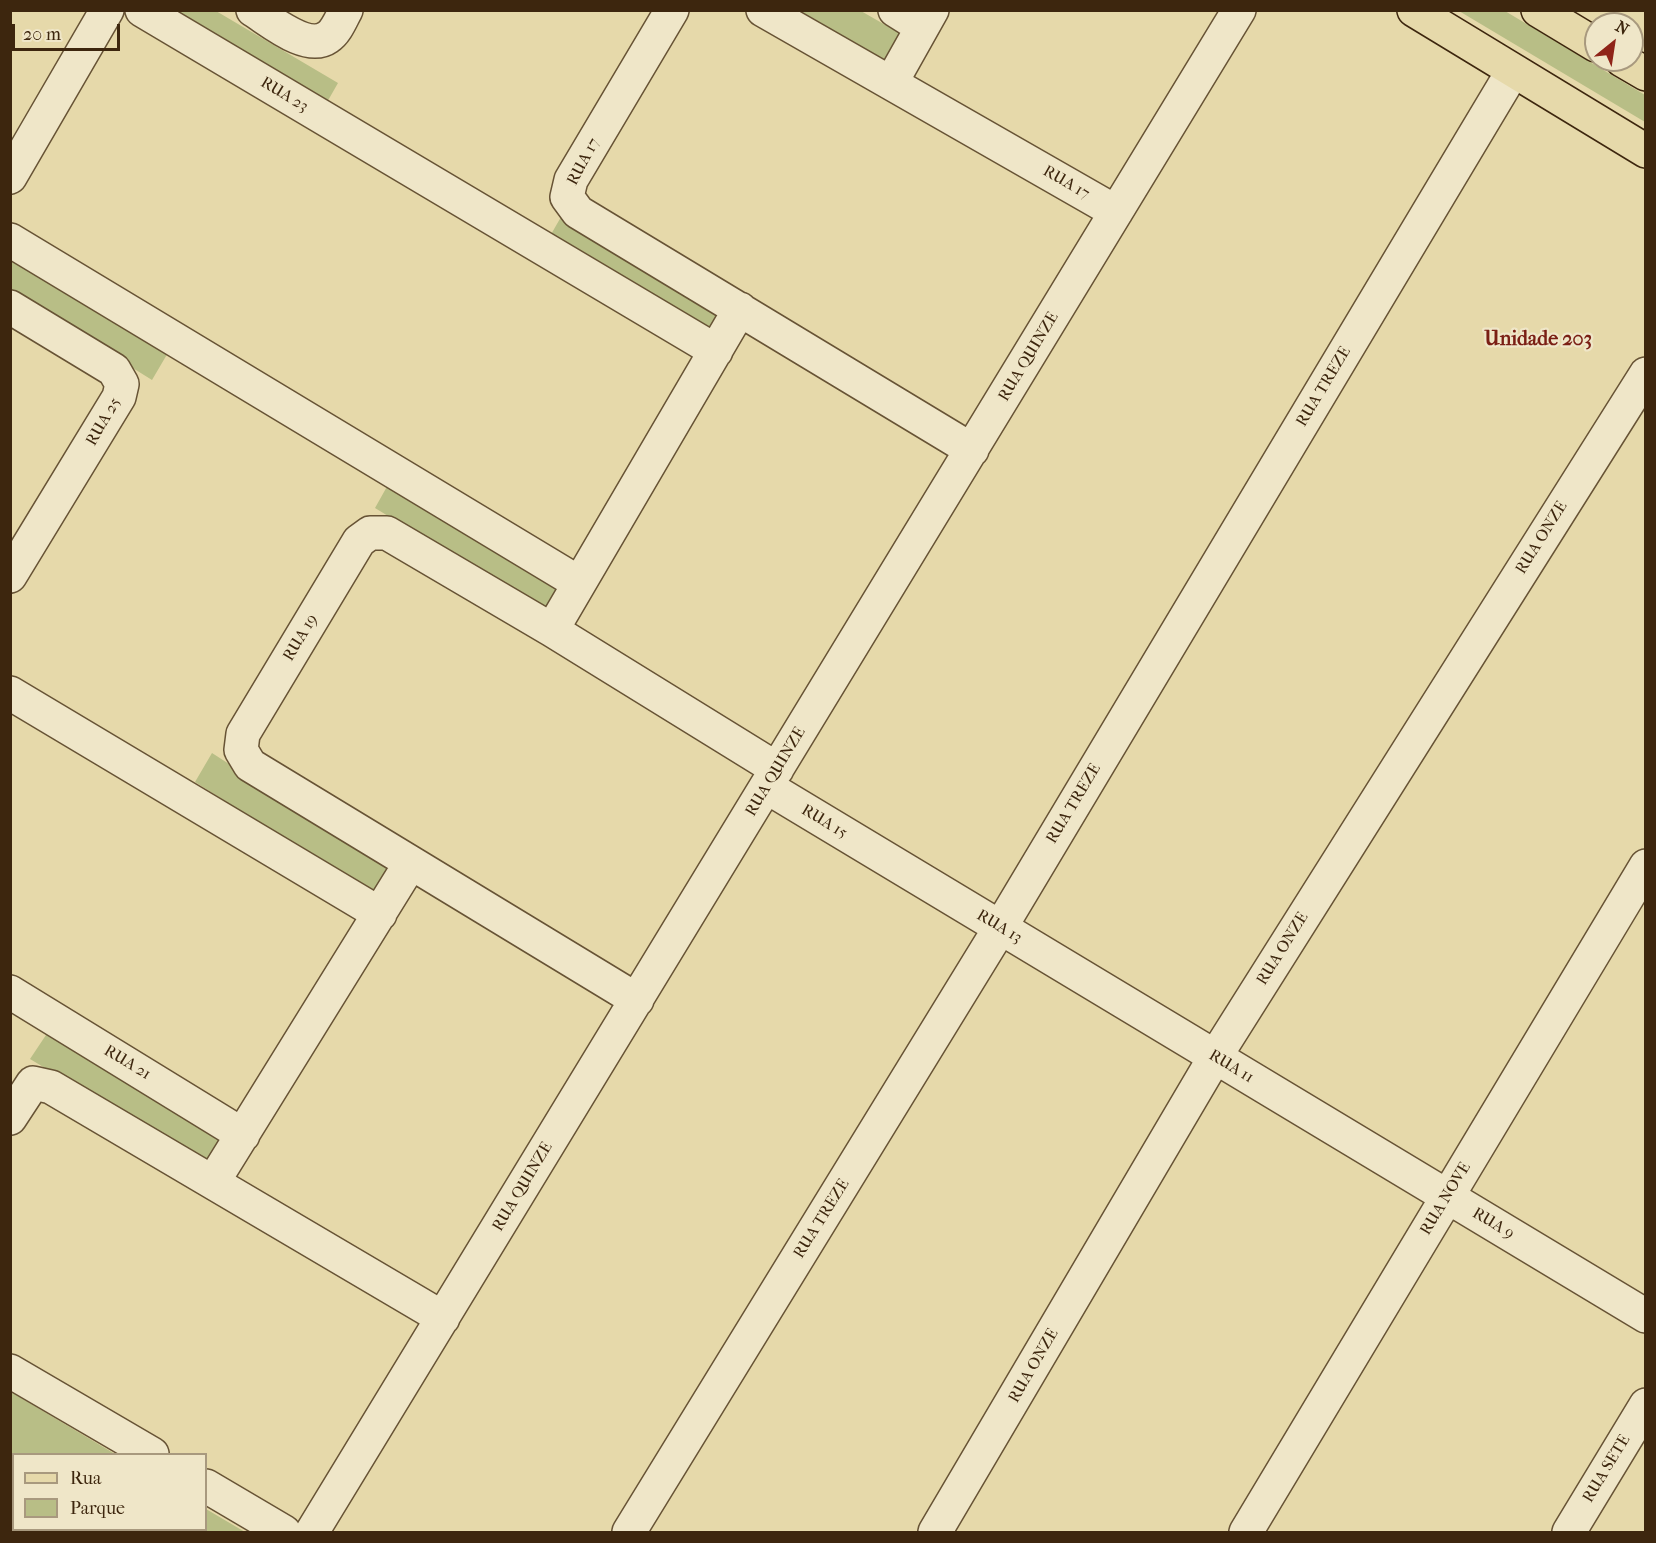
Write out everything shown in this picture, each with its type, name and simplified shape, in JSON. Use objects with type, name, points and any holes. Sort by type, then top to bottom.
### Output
[{"type":"main road","points":[[1414,10],[1646,151]]},
{"type":"main road","points":[[1544,12],[1584,37]]},
{"type":"street","points":[[10,177],[107,10]]},
{"type":"street","name":"RUA 23","points":[[142,10],[716,351]]},
{"type":"street","points":[[253,10],[304,40],[321,42],[331,36],[346,10]]},
{"type":"street","name":"RUA 17","points":[[672,10],[571,180],[567,197],[578,212],[972,450]]},
{"type":"street","name":"RUA 17","points":[[763,10],[1116,212]]},
{"type":"street","name":"RUA QUINZE","points":[[312,1533],[1239,10]]},
{"type":"street","points":[[891,83],[916,16]]},
{"type":"street","name":"RUA TREZE","points":[[629,1533],[1000,928],[1513,71]]},
{"type":"street","points":[[10,240],[579,583]]},
{"type":"street","name":"RUA 25","points":[[10,307],[114,370],[122,384],[120,397],[10,576]]},
{"type":"street","points":[[552,630],[740,309]]},
{"type":"street","name":"RUA ONZE","points":[[935,1533],[1215,1057],[1646,374]]},
{"type":"street","name":"RUA 19","points":[[637,1000],[250,765],[241,750],[243,734],[358,541],[370,533],[387,533],[552,630],[772,778]]},
{"type":"street","points":[[10,693],[380,914]]},
{"type":"street","name":"RUA 15","points":[[772,778],[882,857]]},
{"type":"street","name":"RUA 13","points":[[882,857],[1116,997]]},
{"type":"street","points":[[213,1182],[410,864]]},
{"type":"street","name":"RUA NOVE","points":[[1246,1533],[1646,866]]},
{"type":"street","name":"RUA 21","points":[[10,992],[243,1135]]},
{"type":"street","name":"RUA 11","points":[[1116,997],[1347,1136]]},
{"type":"street","points":[[10,1119],[33,1083],[51,1086],[443,1318]]},
{"type":"street","name":"RUA 9","points":[[1347,1136],[1646,1316]]},
{"type":"street","points":[[10,1371],[149,1453]]},
{"type":"street","name":"RUA SETE","points":[[1569,1533],[1646,1405]]},
{"type":"street","points":[[207,1487],[284,1533]]},
{"type":"green space","points":[[153,11],[216,11],[338,83],[322,111]]},
{"type":"green space","points":[[798,11],[861,11],[901,34],[886,62]]},
{"type":"green space","points":[[1459,11],[1505,11],[1584,58],[1584,72],[1607,72],[1645,95],[1645,122]]},
{"type":"green space","points":[[561,217],[729,315],[713,341],[546,243]]},
{"type":"green space","points":[[10,254],[169,351],[152,380],[11,292]]},
{"type":"green space","points":[[389,483],[563,587],[547,613],[375,508]]},
{"type":"green space","points":[[212,753],[389,867],[374,895],[195,782]]},
{"type":"green space","points":[[48,1032],[227,1138],[212,1168],[30,1059]]},
{"type":"green space","points":[[11,1392],[113,1453],[12,1453],[12,1531],[207,1531],[207,1510],[245,1532],[11,1532]]},
{"type":"district","name":"Unidade 203","points":[[1538,340]]}]
